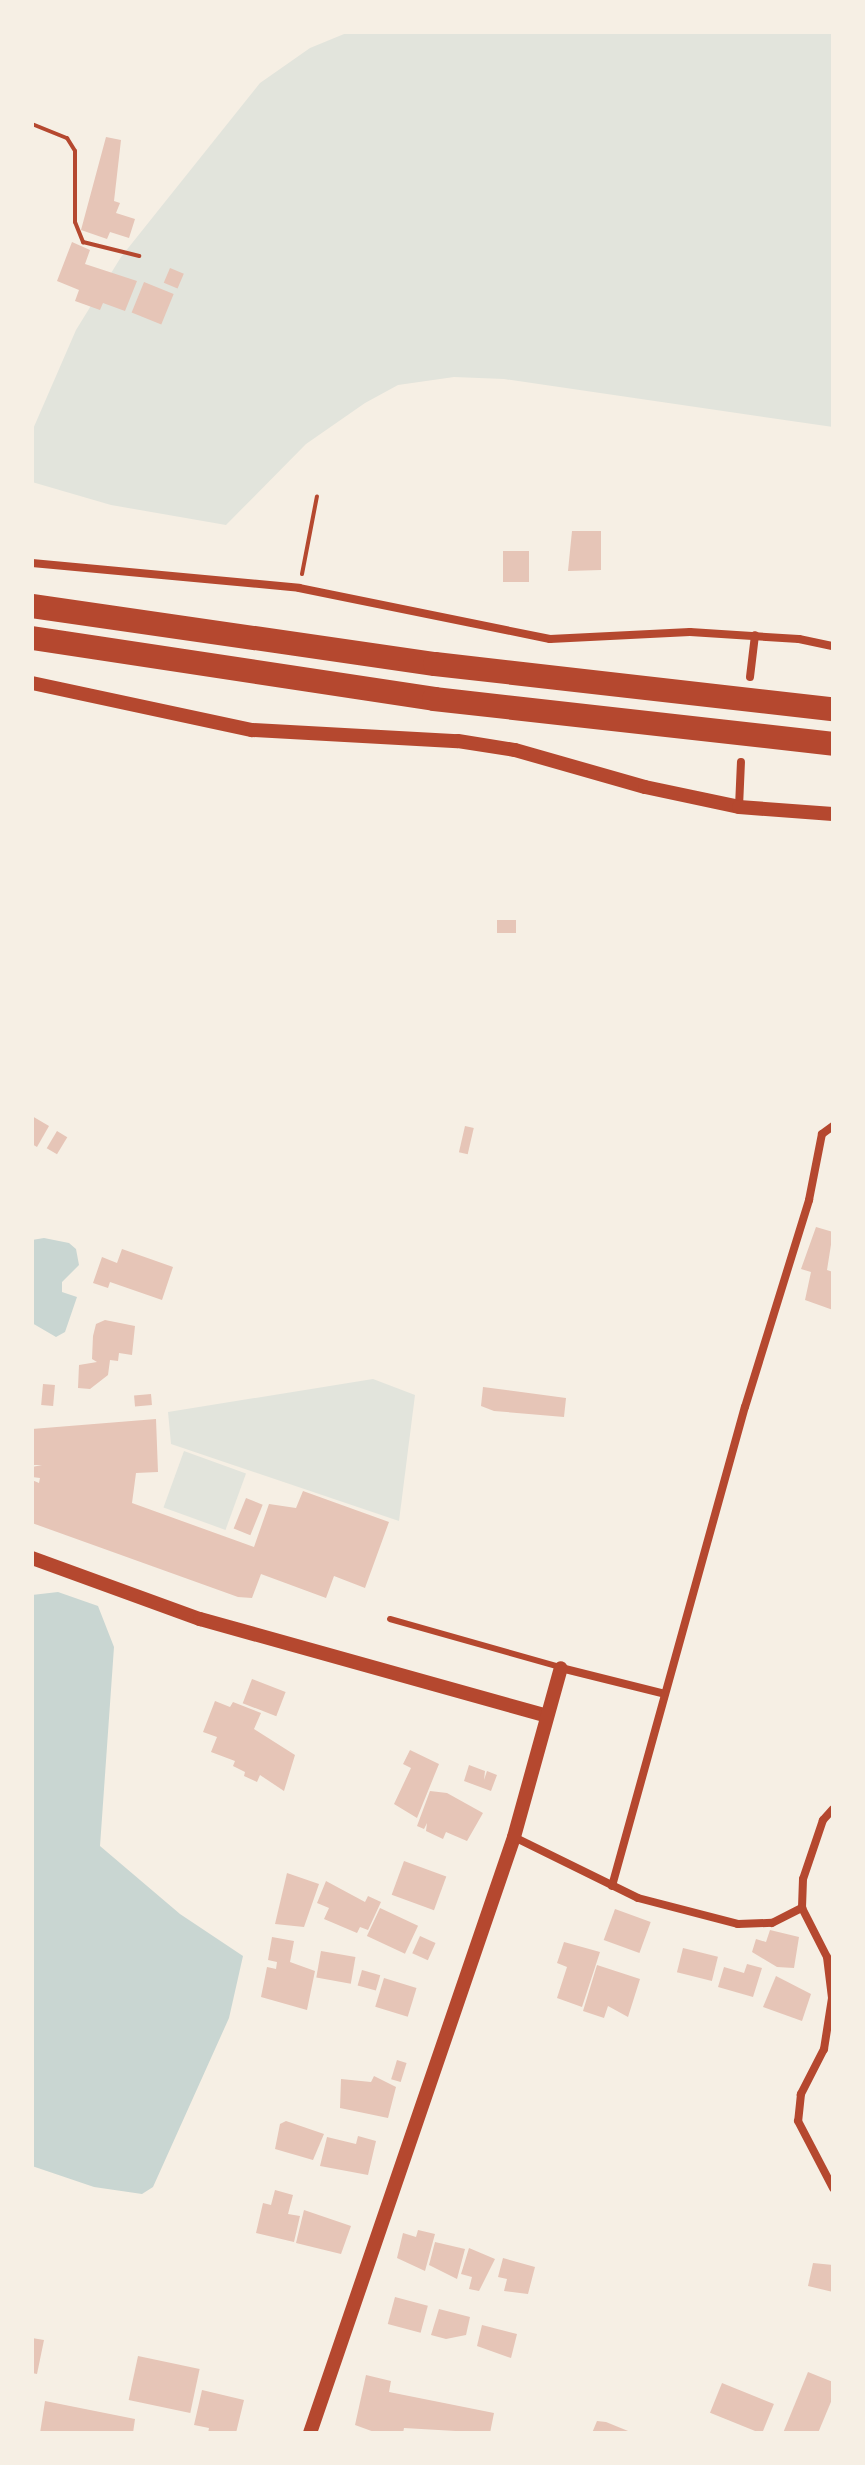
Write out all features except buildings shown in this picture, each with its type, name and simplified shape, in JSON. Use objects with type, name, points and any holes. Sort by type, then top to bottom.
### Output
[{"type":"highway","points":[[32,606],[435,664],[833,709]]},
{"type":"highway","points":[[32,638],[434,699],[833,744]]},
{"type":"street","points":[[32,563],[299,588],[550,639],[690,632],[755,635],[833,646]]},
{"type":"street","points":[[750,677],[755,635]]},
{"type":"street","points":[[32,683],[252,730],[458,741],[515,750],[645,787],[739,807],[833,814]]},
{"type":"street","points":[[739,807],[741,762]]},
{"type":"street","points":[[612,1886],[809,1200],[822,1134],[833,1126]]},
{"type":"street","points":[[32,1558],[200,1619],[547,1716]]},
{"type":"street","points":[[310,2433],[514,1837],[561,1668],[665,1694]]},
{"type":"street","points":[[833,1809],[823,1820],[803,1879],[802,1908],[827,1957],[832,1998],[824,2049],[801,2094],[798,2121],[833,2188]]},
{"type":"street","points":[[514,1837],[612,1886],[738,1924],[772,1923],[802,1908]]},
{"type":"lane","points":[[390,1619],[561,1668]]},
{"type":"path","points":[[32,124],[67,138],[75,151],[75,222],[83,242],[139,256]]},
{"type":"path","points":[[299,588],[317,496]]},
{"type":"shaded area","points":[[349,32],[833,32],[833,427],[504,379],[454,377],[398,385],[365,403],[306,444],[226,525],[111,505],[32,482],[33,429],[76,330],[121,257],[260,83],[310,48]]},
{"type":"shaded area","points":[[44,1238],[69,1243],[76,1249],[79,1265],[62,1282],[62,1292],[77,1297],[65,1332],[56,1337],[32,1323],[32,1240]]},
{"type":"shaded area","points":[[373,1379],[415,1395],[399,1521],[171,1444],[168,1412]]},
{"type":"shaded area","points":[[184,1451],[246,1474],[225,1530],[163,1507]]},
{"type":"shaded area","points":[[58,1592],[98,1606],[114,1647],[100,1846],[180,1914],[243,1956],[229,2018],[153,2187],[142,2194],[94,2187],[32,2166],[32,1595]]}]
